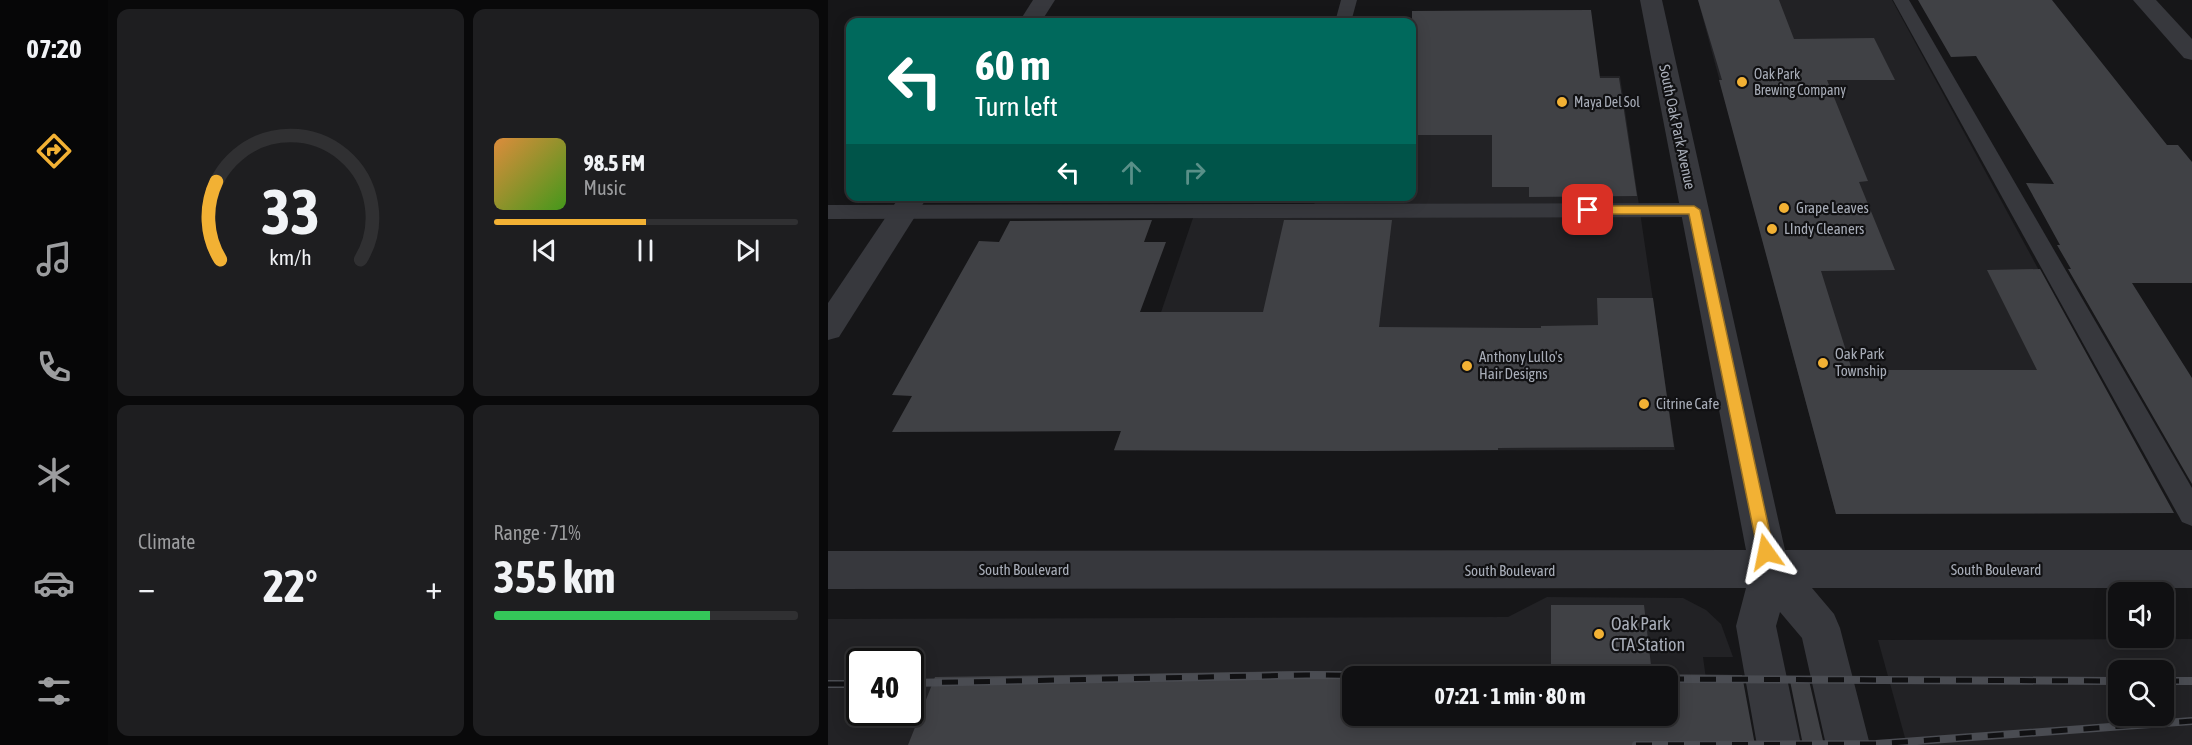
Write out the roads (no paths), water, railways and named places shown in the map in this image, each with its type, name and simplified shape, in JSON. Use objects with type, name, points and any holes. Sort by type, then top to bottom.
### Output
[{"type":"street","points":[[1033,18],[1044,0]]},
{"type":"street","name":"South Oak Park Avenue","points":[[1651,0],[1770,571]]},
{"type":"street","points":[[2144,0],[2192,53]]},
{"type":"street","points":[[828,328],[910,204]]},
{"type":"street","name":"South Boulevard","points":[[828,570],[2192,570]]},
{"type":"street","points":[[1770,571],[1756,626],[1779,745]]},
{"type":"street","points":[[1770,571],[1820,628],[1848,745]]},
{"type":"lane","points":[[1344,18],[1349,0]]},
{"type":"lane","points":[[1901,0],[2192,513]]},
{"type":"lane","points":[[828,212],[910,204],[1299,204],[1694,210]]},
{"type":"railway","points":[[924,683],[1342,675]]},
{"type":"railway","points":[[1678,679],[2108,681]]},
{"type":"railway","points":[[2174,681],[2192,681]]},
{"type":"railway","points":[[828,684],[846,684]]},
{"type":"railway","points":[[1636,745],[1876,744],[2192,721]]},
{"type":"place","name":"Oak Park Brewing Company","points":[[1742,82]]},
{"type":"place","name":"Maya Del Sol","points":[[1562,102]]},
{"type":"place","name":"Grape Leaves","points":[[1784,208]]},
{"type":"place","name":"LIndy Cleaners","points":[[1772,229]]},
{"type":"place","name":"Oak Park Township","points":[[1823,363]]},
{"type":"place","name":"Anthony Lullo's Hair Designs","points":[[1467,366]]},
{"type":"place","name":"Citrine Cafe","points":[[1644,404]]},
{"type":"place","name":"Oak Park CTA Station","points":[[1599,634]]}]
